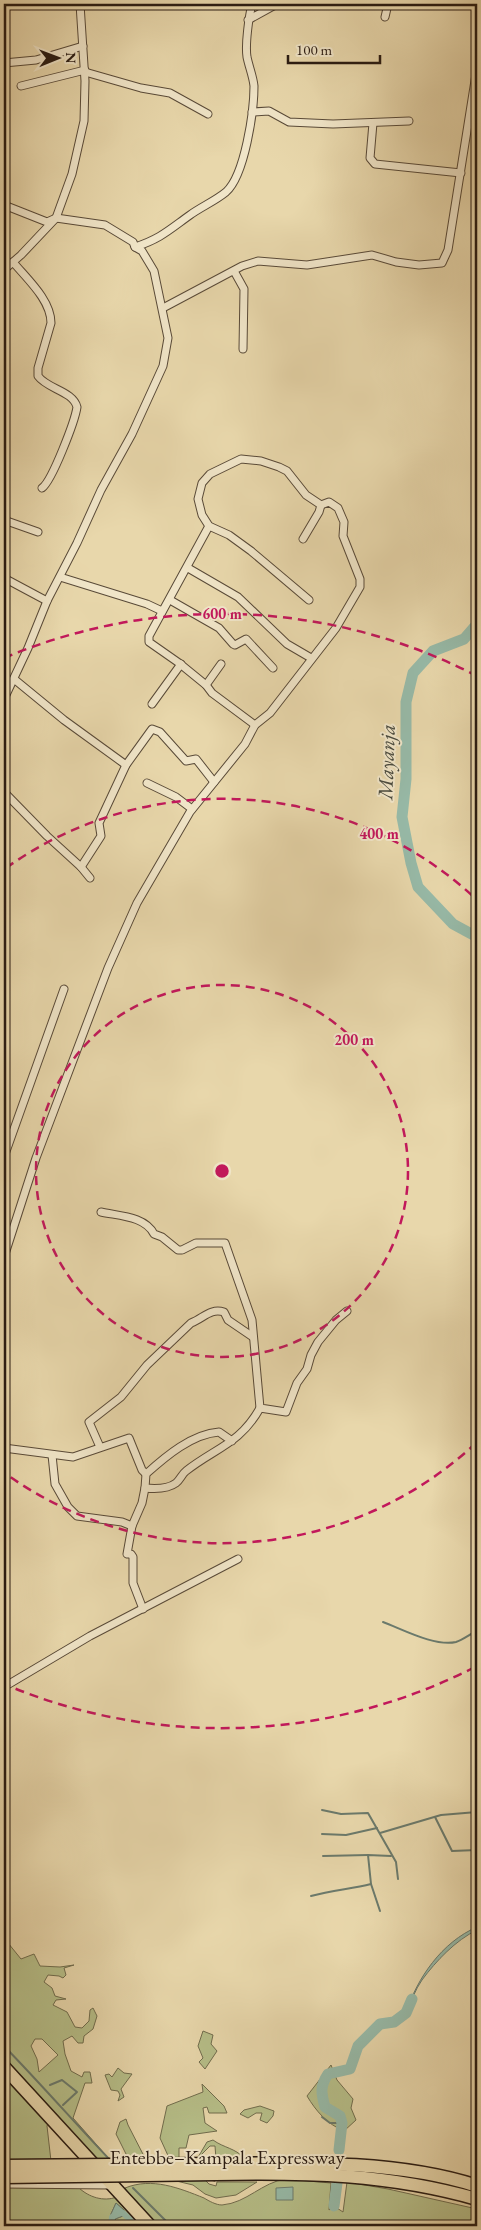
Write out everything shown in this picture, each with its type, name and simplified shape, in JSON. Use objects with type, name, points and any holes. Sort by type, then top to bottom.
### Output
[{"type":"highway","points":[[4,2067],[150,2226]]},
{"type":"highway","name":"Entebbe–Kampala Expressway","points":[[4,2177],[303,2164],[372,2167],[461,2180],[477,2185]]},
{"type":"highway","name":"Entebbe–Kampala Expressway","points":[[4,2166],[216,2169],[353,2175],[413,2185],[477,2199]]},
{"type":"street","points":[[4,270],[56,218],[72,174],[83,128],[85,71],[80,4]]},
{"type":"street","points":[[135,247],[154,241],[164,235],[230,187],[238,173],[245,150],[252,112],[254,87],[246,50],[248,20],[252,4]]},
{"type":"street","points":[[248,20],[277,4]]},
{"type":"street","points":[[385,17],[388,4]]},
{"type":"street","points":[[4,63],[36,60],[83,46]]},
{"type":"street","points":[[163,308],[234,271],[265,260],[307,265],[372,254],[396,262],[418,265],[442,262],[448,250],[477,68]]},
{"type":"street","points":[[21,86],[85,71],[142,88],[170,94],[208,114]]},
{"type":"street","points":[[252,112],[269,111],[289,122],[373,123],[409,121]]},
{"type":"street","points":[[373,123],[370,158],[375,164],[461,172]]},
{"type":"street","points":[[4,206],[46,222],[56,218],[105,225],[128,238],[135,247],[142,251],[154,271],[168,338],[162,369],[47,601],[4,700]]},
{"type":"street","points":[[13,262],[44,299],[51,316],[51,323],[38,368],[38,376],[43,382],[74,400],[77,407],[48,482],[42,488]]},
{"type":"street","points":[[234,271],[244,289],[243,349]]},
{"type":"street","points":[[309,600],[252,551],[229,535],[209,526],[199,508],[199,491],[202,483],[210,474],[241,459],[261,461],[287,471],[306,495],[321,505]]},
{"type":"street","points":[[4,1256],[26,1185],[117,945],[154,870],[192,809],[245,744],[254,725],[270,713],[336,628],[358,590],[360,583],[343,536],[344,522],[338,508],[329,502],[321,505]]},
{"type":"street","points":[[303,539],[319,512],[321,505]]},
{"type":"street","points":[[4,520],[38,532]]},
{"type":"street","points":[[209,526],[188,568],[149,636],[149,642],[181,664],[206,685],[212,694],[254,725]]},
{"type":"street","points":[[188,568],[238,597],[287,644],[311,658]]},
{"type":"street","points":[[60,577],[147,604],[162,611]]},
{"type":"street","points":[[4,578],[47,601]]},
{"type":"street","points":[[170,600],[219,628],[233,644],[236,645],[246,639],[273,668]]},
{"type":"street","points":[[152,704],[181,664]]},
{"type":"street","points":[[206,685],[221,664]]},
{"type":"street","points":[[14,679],[64,720],[126,765]]},
{"type":"street","points":[[81,867],[100,836],[99,823],[126,765],[152,729],[156,729],[186,761],[196,759],[214,782]]},
{"type":"street","points":[[147,783],[176,797],[192,809]]},
{"type":"street","points":[[4,792],[90,878]]},
{"type":"street","points":[[4,1157],[64,989]]},
{"type":"street","points":[[101,1212],[150,1226],[154,1234],[162,1237],[178,1250],[196,1243],[225,1243],[252,1320],[252,1337],[260,1408],[246,1430],[186,1472],[175,1483],[156,1489],[146,1488]]},
{"type":"street","points":[[100,1446],[89,1422],[121,1398],[152,1360],[192,1322],[199,1320],[206,1313],[218,1310],[224,1312],[228,1320],[252,1337]]},
{"type":"street","points":[[260,1408],[286,1412],[297,1383],[307,1369],[311,1355],[318,1342],[336,1320],[347,1311]]},
{"type":"street","points":[[146,1474],[166,1456],[187,1442],[219,1432],[232,1441]]},
{"type":"street","points":[[4,1448],[73,1456],[129,1438],[142,1470],[146,1474],[146,1488],[132,1526],[127,1554],[131,1554],[132,1557],[133,1583],[143,1609]]},
{"type":"street","points":[[52,1454],[55,1484],[68,1507],[77,1516],[122,1522],[132,1526]]},
{"type":"street","points":[[4,1687],[90,1636],[238,1559]]},
{"type":"street","points":[[4,2184],[111,2185]]},
{"type":"green space","points":[[4,1938],[21,1959],[34,1954],[40,1966],[60,1967],[74,1965],[64,1968],[66,1975],[63,1978],[48,1975],[44,1982],[52,1988],[55,1996],[66,1999],[56,2000],[53,2005],[67,2012],[75,2027],[82,2028],[89,2021],[90,2010],[93,2008],[97,2016],[93,2029],[84,2036],[83,2043],[78,2043],[72,2036],[63,2041],[71,2071],[82,2077],[84,2072],[90,2072],[92,2083],[85,2083],[73,2118],[110,2160],[94,2160],[4,2059]],"holes":[[[35,2039],[42,2039],[58,2055],[39,2072],[37,2059],[31,2046]]]},
{"type":"green space","points":[[203,2031],[213,2035],[211,2044],[217,2051],[205,2069],[199,2062],[203,2058],[198,2046]]},
{"type":"green space","points":[[331,2065],[337,2080],[353,2099],[351,2108],[356,2120],[344,2131],[332,2125],[322,2116],[307,2096]]},
{"type":"green space","points":[[118,2068],[124,2073],[132,2074],[121,2089],[124,2097],[118,2101],[120,2095],[118,2091],[111,2090],[105,2075],[109,2074],[112,2077]]},
{"type":"green space","points":[[4,2072],[48,2123],[51,2161],[4,2161]]},
{"type":"green space","points":[[202,2084],[224,2106],[227,2113],[209,2113],[207,2107],[203,2108],[205,2123],[217,2131],[189,2135],[186,2148],[179,2148],[179,2160],[170,2160],[160,2138],[167,2106],[203,2092]]},
{"type":"green space","points":[[260,2106],[274,2111],[273,2116],[267,2123],[260,2120],[262,2113],[256,2113],[248,2118],[240,2114],[244,2110]]},
{"type":"green space","points":[[126,2119],[146,2160],[129,2160],[116,2134],[120,2122]]},
{"type":"green space","points":[[213,2140],[237,2152],[244,2158],[216,2159],[215,2146],[210,2146],[197,2159],[207,2142]]},
{"type":"green space","points":[[204,2179],[209,2184],[216,2186],[217,2182],[257,2182],[236,2195],[216,2198],[205,2194],[193,2185],[172,2180]]},
{"type":"green space","points":[[286,2179],[331,2183],[329,2210],[334,2206],[343,2212],[347,2182],[477,2209],[477,2226],[157,2226],[124,2191],[125,2188],[135,2185],[165,2185],[222,2205],[239,2201],[269,2184]]},
{"type":"green space","points":[[4,2187],[79,2188],[96,2198],[107,2199],[117,2197],[144,2226],[115,2226],[115,2219],[123,2216],[124,2210],[116,2203],[111,2214],[110,2226],[4,2226]]},
{"type":"shaded area","points":[[477,1927],[477,1930],[462,1939],[440,1958],[417,1988],[406,2013],[417,1987],[433,1962],[453,1942]]},
{"type":"shaded area","points":[[293,2187],[293,2200],[276,2200],[276,2188]]},
{"type":"shaded area","points":[[116,2203],[124,2210],[123,2216],[115,2219],[115,2226],[110,2226],[111,2214]]},
{"type":"waterway","name":"Mayanja","points":[[477,624],[464,639],[433,651],[413,673],[406,702],[406,779],[402,817],[418,887],[453,924],[477,937]]},
{"type":"waterway","points":[[383,1622],[429,1640],[448,1643],[459,1641],[477,1631]]},
{"type":"waterway","points":[[322,1810],[341,1814],[368,1813],[396,1862],[398,1879]]},
{"type":"waterway","points":[[380,1833],[441,1815],[477,1812]]},
{"type":"waterway","points":[[435,1817],[452,1851],[477,1850]]},
{"type":"waterway","points":[[322,1834],[346,1835],[377,1828]]},
{"type":"waterway","points":[[323,1856],[368,1855]]},
{"type":"waterway","points":[[380,1911],[371,1884],[368,1855],[391,1856]]},
{"type":"waterway","points":[[311,1896],[371,1884]]},
{"type":"waterway","points":[[339,2150],[342,2123],[340,2116],[325,2107],[322,2090],[325,2078],[328,2074],[350,2069],[358,2046],[380,2024],[394,2022],[406,2013],[412,1999]]},
{"type":"waterway","points":[[4,2046],[110,2160]]},
{"type":"waterway","points":[[50,2085],[62,2080],[77,2092],[63,2105]]},
{"type":"waterway","points":[[322,2117],[330,2123],[342,2123]]},
{"type":"waterway","points":[[334,2206],[337,2183]]},
{"type":"waterway","points":[[133,2188],[171,2226]]},
{"type":"waterway","points":[[111,2226],[112,2217],[118,2213],[123,2213],[137,2226]]}]
